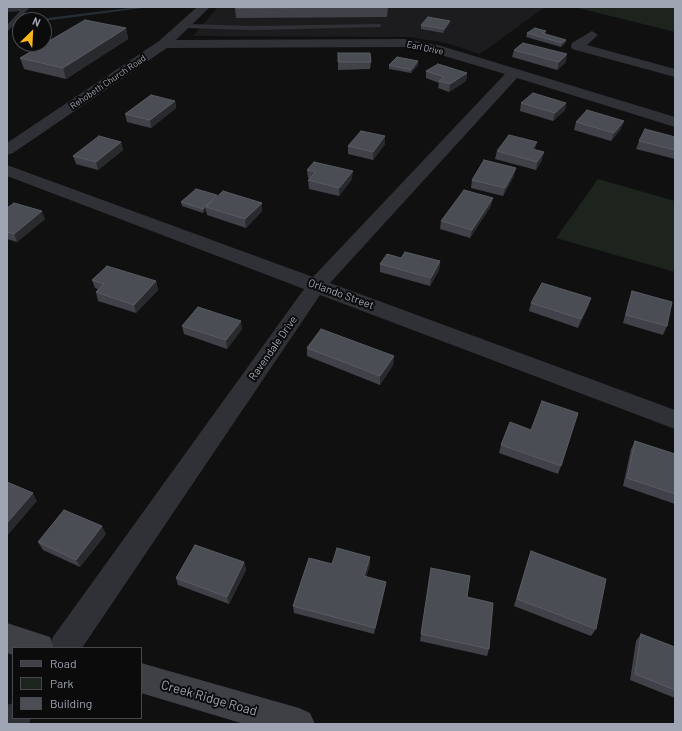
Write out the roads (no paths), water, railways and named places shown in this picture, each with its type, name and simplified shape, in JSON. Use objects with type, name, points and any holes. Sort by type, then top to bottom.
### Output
[{"type":"main road","points":[[7,638],[36,647]]},
{"type":"main road","name":"Creek Ridge Road","points":[[142,678],[299,724]]},
{"type":"street","name":"Rehobeth Church Road","points":[[7,150],[164,44],[204,7]]},
{"type":"street","points":[[592,36],[577,46],[675,72]]},
{"type":"street","name":"Earl Drive","points":[[164,44],[404,43],[433,48],[675,122]]},
{"type":"street","name":"Ravendale Drive","points":[[65,647],[317,285],[393,205],[514,73]]},
{"type":"street","name":"Orlando Street","points":[[7,170],[246,261],[317,285],[675,420]]},
{"type":"lane","points":[[7,10],[26,8]]},
{"type":"lane","points":[[7,29],[26,8]]},
{"type":"lane","points":[[185,26],[254,28],[379,26]]},
{"type":"waterway","points":[[52,18],[148,7]]},
{"type":"waterway","points":[[7,27],[12,26]]}]
